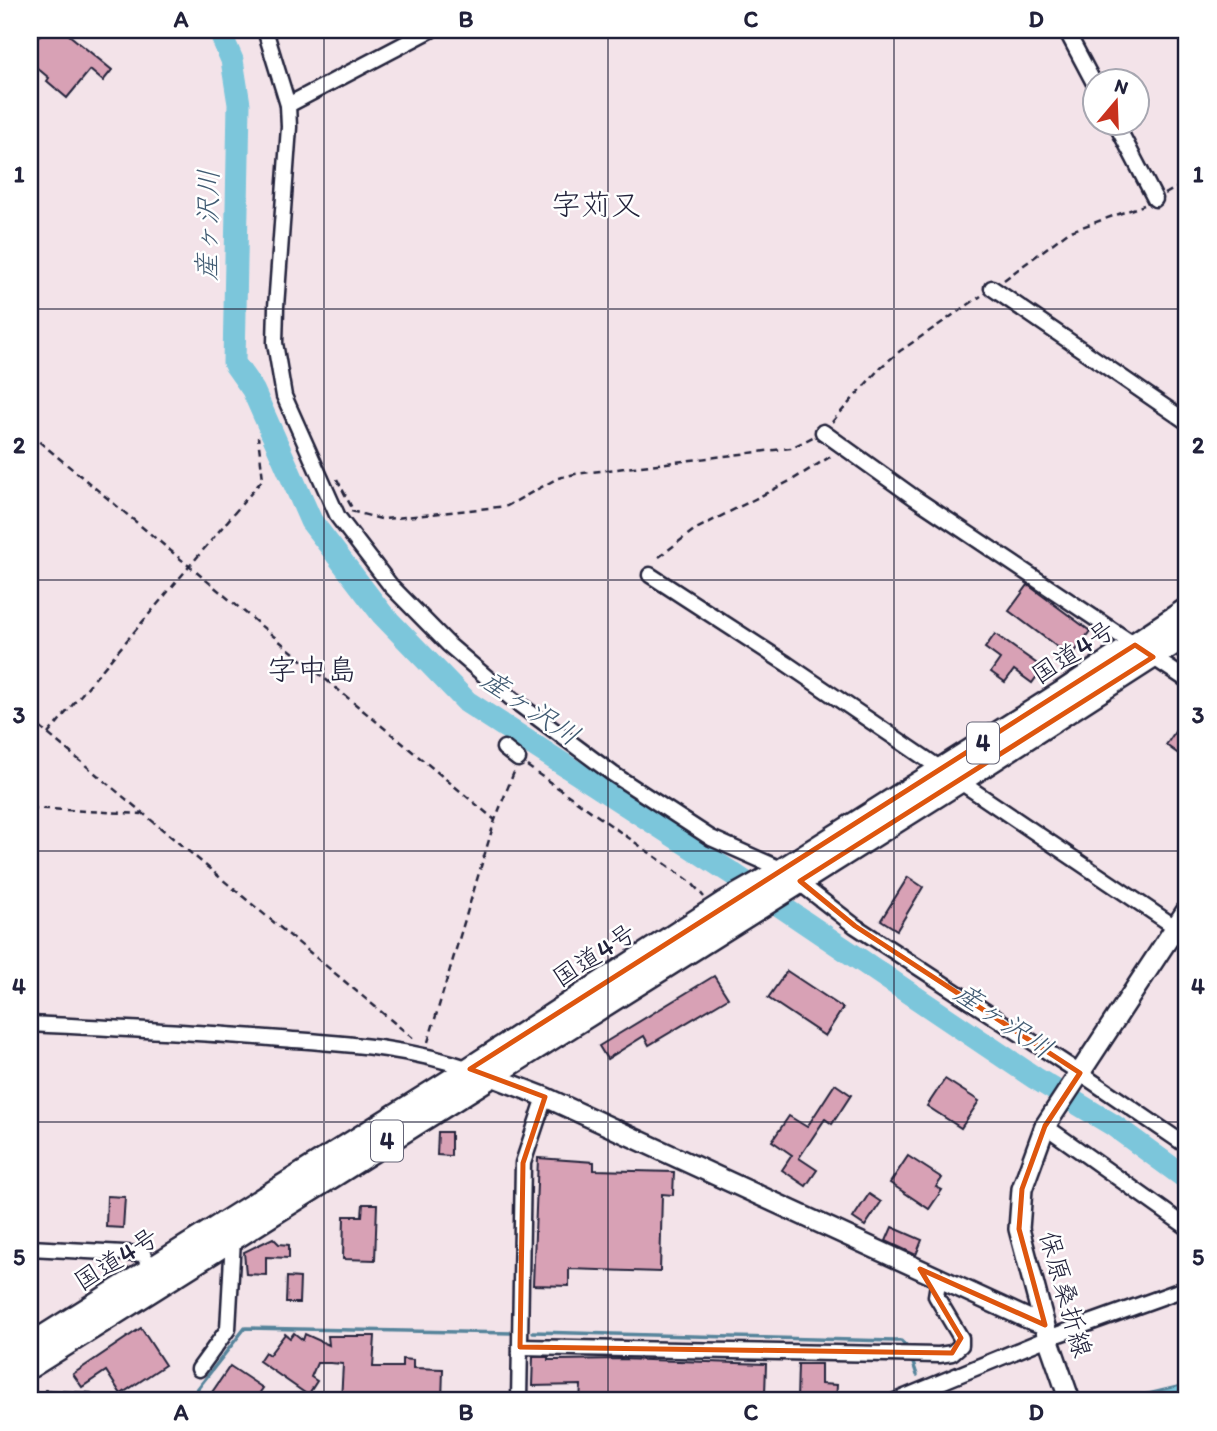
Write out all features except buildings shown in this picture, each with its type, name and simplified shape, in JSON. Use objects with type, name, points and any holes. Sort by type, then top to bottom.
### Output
[{"type":"highway","name":"国道4号","points":[[1144,651],[1187,610]]},
{"type":"highway","name":"国道4号","points":[[30,1366],[233,1239],[480,1072],[729,909],[788,877],[1144,651],[1187,634]]},
{"type":"highway","name":"国道4号","points":[[30,1346],[480,1072]]},
{"type":"main road","name":"保原桑折線","points":[[1070,1401],[1048,1336],[1019,1229],[1022,1189],[1045,1126],[1078,1075],[1181,931],[1187,910]]},
{"type":"street","points":[[265,30],[288,105],[288,155],[278,268],[275,343],[284,396],[338,517],[391,586],[449,645],[512,699],[613,774],[699,832],[788,877],[855,926],[1187,1146]]},
{"type":"street","points":[[288,105],[431,30]]},
{"type":"street","points":[[1066,30],[1085,66]]},
{"type":"street","points":[[1122,136],[1155,199]]},
{"type":"street","points":[[992,288],[1187,422]]},
{"type":"street","points":[[823,432],[926,506],[1187,680]]},
{"type":"street","points":[[650,575],[787,664],[1181,931]]},
{"type":"street","points":[[504,748],[519,760]]},
{"type":"street","points":[[30,1024],[182,1030],[380,1047],[424,1055],[480,1072],[545,1097],[1026,1318],[1048,1336]]},
{"type":"street","points":[[519,1401],[523,1163],[545,1097]]},
{"type":"street","points":[[1045,1126],[1187,1227]]},
{"type":"street","points":[[200,1368],[228,1329],[233,1239]]},
{"type":"street","points":[[30,1248],[143,1254],[152,1270]]},
{"type":"street","points":[[520,1347],[939,1355],[952,1353],[961,1345],[961,1338],[936,1296],[939,1278]]},
{"type":"street","points":[[895,1401],[1048,1336],[1187,1288]]},
{"type":"path","points":[[338,517],[353,510],[381,519],[507,506],[558,478],[598,470],[792,447],[806,442],[823,432],[881,367],[900,351],[1068,232],[1140,207],[1187,182]]},
{"type":"path","points":[[30,434],[495,820]]},
{"type":"path","points":[[48,734],[263,479],[258,437]]},
{"type":"path","points":[[659,557],[694,530],[792,480],[845,448]]},
{"type":"path","points":[[336,476],[353,510]]},
{"type":"path","points":[[30,719],[416,1041],[424,1055]]},
{"type":"path","points":[[424,1055],[495,820],[519,760],[729,909]]},
{"type":"path","points":[[30,808],[144,814]]},
{"type":"highlighted area","points":[[1135,645],[1153,657],[800,881],[855,926],[1080,1073],[1045,1126],[1022,1189],[1019,1229],[1045,1325],[920,1269],[961,1338],[952,1353],[520,1347],[523,1163],[545,1097],[470,1069]]},
{"type":"water","points":[[1187,1384],[1187,1401],[1116,1401]]},
{"type":"waterway","name":"産ヶ沢川","points":[[219,30],[232,60],[239,104],[234,363],[253,390],[311,521],[382,614],[467,702],[733,874],[1035,1078],[1113,1125],[1187,1179]]},
{"type":"waterway","points":[[188,1401],[245,1328],[512,1333]]},
{"type":"waterway","points":[[533,1332],[901,1341],[908,1348]]},
{"type":"waterway","points":[[912,1360],[917,1375]]},
{"type":"district","name":"字苅又","points":[[596,205]]},
{"type":"district","name":"字中島","points":[[312,670]]}]
